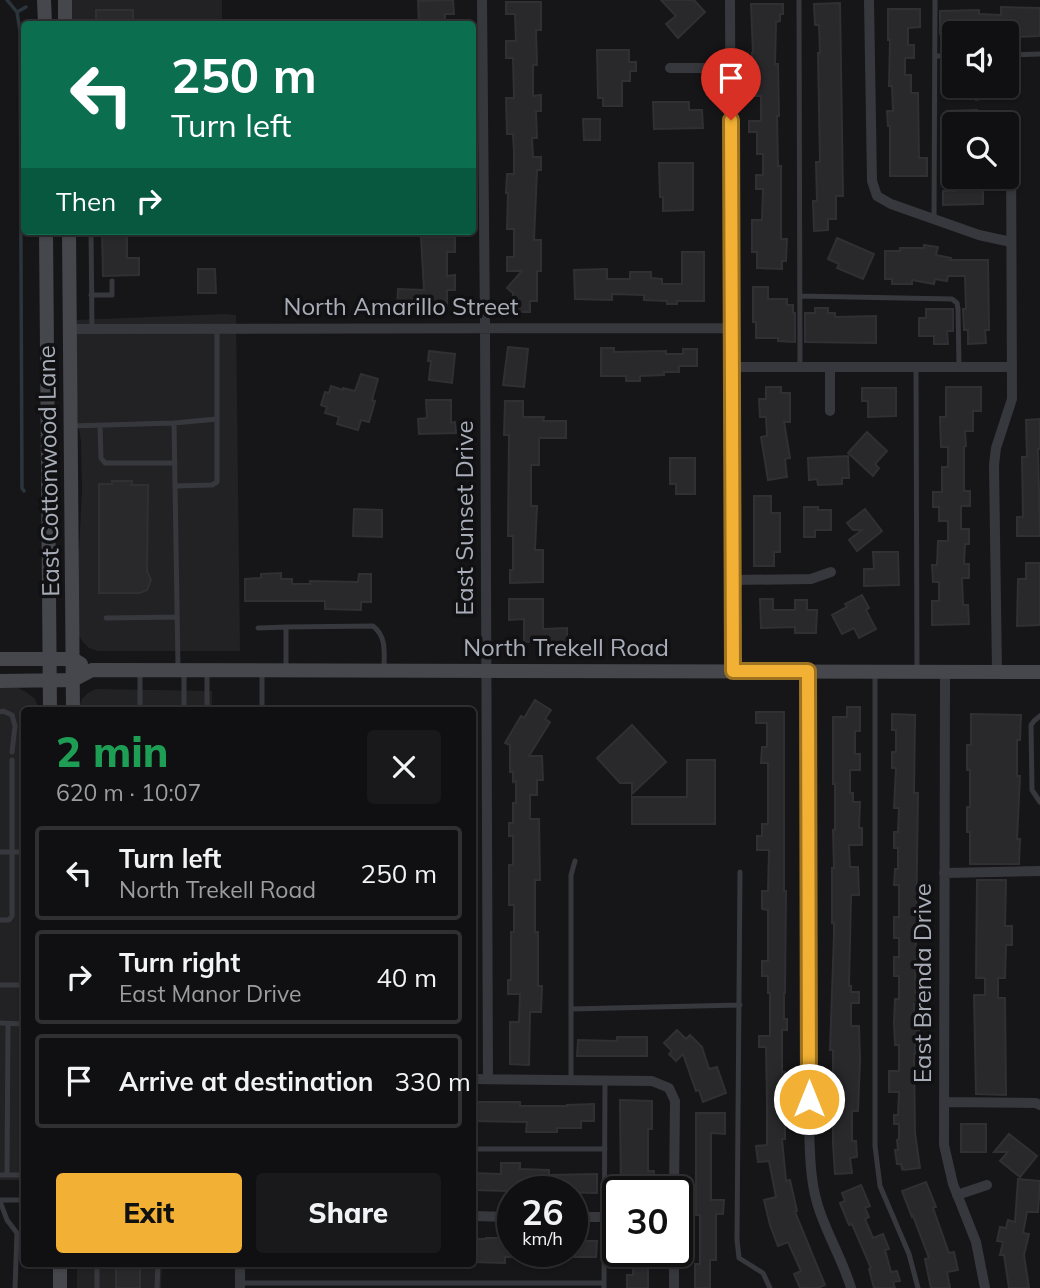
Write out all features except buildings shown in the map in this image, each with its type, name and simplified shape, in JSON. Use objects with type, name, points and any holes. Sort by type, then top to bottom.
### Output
[{"type":"main road","points":[[44,0],[45,21]]},
{"type":"main road","points":[[65,0],[65,21]]},
{"type":"main road","name":"East Cottonwood Lane","points":[[46,235],[50,707]]},
{"type":"main road","name":"East Cottonwood Lane","points":[[69,235],[73,707]]},
{"type":"main road","points":[[48,418],[71,422]]},
{"type":"main road","points":[[0,659],[73,659],[92,670]]},
{"type":"main road","name":"North Trekell Road","points":[[0,681],[73,680],[92,670],[1040,672]]},
{"type":"main road","points":[[60,1267],[60,1288]]},
{"type":"street","name":"East Sunset Drive","points":[[482,0],[488,1079]]},
{"type":"street","points":[[730,0],[733,671]]},
{"type":"street","points":[[869,0],[872,181],[877,196],[891,204],[934,219],[1011,242]]},
{"type":"street","points":[[670,68],[730,68]]},
{"type":"street","points":[[997,672],[994,466],[996,448],[1012,399],[1011,189]]},
{"type":"street","name":"North Amarillo Street","points":[[70,329],[733,328]]},
{"type":"street","points":[[733,367],[1012,367]]},
{"type":"street","points":[[830,367],[830,411]]},
{"type":"street","points":[[734,580],[811,579],[831,572]]},
{"type":"street","points":[[808,671],[811,1172],[820,1211],[846,1269],[851,1288]]},
{"type":"street","name":"East Brenda Drive","points":[[945,672],[944,1145],[953,1184],[976,1242],[985,1288]]},
{"type":"street","points":[[944,873],[1040,872]]},
{"type":"street","points":[[476,1079],[652,1081],[668,1088],[675,1101],[674,1176]]},
{"type":"street","points":[[944,1102],[1040,1105]]},
{"type":"street","points":[[957,1195],[987,1185]]},
{"type":"street","points":[[476,1216],[497,1217]]},
{"type":"street","points":[[240,1267],[240,1286]]},
{"type":"street","points":[[674,1267],[674,1288]]},
{"type":"lane","points":[[799,0],[800,367]]},
{"type":"lane","points":[[934,219],[935,0]]},
{"type":"lane","points":[[1019,55],[1040,54]]},
{"type":"lane","points":[[936,56],[942,56]]},
{"type":"lane","points":[[91,235],[92,329]]},
{"type":"lane","points":[[92,295],[111,295],[112,281]]},
{"type":"lane","points":[[800,296],[952,299],[957,303],[958,309],[959,367]]},
{"type":"lane","points":[[175,486],[212,485],[217,482],[217,328]]},
{"type":"lane","points":[[916,367],[917,671]]},
{"type":"lane","points":[[71,422],[100,425],[217,419]]},
{"type":"lane","points":[[174,423],[177,617],[184,707]]},
{"type":"lane","points":[[100,425],[101,458],[105,463],[175,463]]},
{"type":"lane","points":[[106,618],[177,617]]},
{"type":"lane","points":[[258,628],[373,626],[383,638],[384,671]]},
{"type":"lane","points":[[286,627],[286,671]]},
{"type":"lane","points":[[140,670],[140,707]]},
{"type":"lane","points":[[207,670],[207,707]]},
{"type":"lane","points":[[262,670],[262,707]]},
{"type":"lane","points":[[875,671],[875,1146],[880,1186],[909,1254],[918,1288]]},
{"type":"lane","points":[[0,712],[12,715],[15,726],[12,752]]},
{"type":"lane","points":[[1040,716],[1031,725],[1032,790],[1040,802]]},
{"type":"lane","points":[[0,920],[9,920],[12,916],[12,760]]},
{"type":"lane","points":[[0,852],[21,852]]},
{"type":"lane","points":[[570,1080],[571,875],[575,861]]},
{"type":"lane","points":[[740,872],[737,1240],[739,1258],[764,1273],[770,1288]]},
{"type":"lane","points":[[0,985],[21,985]]},
{"type":"lane","points":[[571,1009],[740,1005]]},
{"type":"lane","points":[[0,1023],[21,1024]]},
{"type":"lane","points":[[4,1175],[9,1024]]},
{"type":"lane","points":[[605,1080],[605,1176]]},
{"type":"lane","points":[[476,1149],[605,1149]]},
{"type":"lane","points":[[15,1288],[17,1233],[7,1220],[0,1200],[21,1200]]},
{"type":"lane","points":[[97,1267],[97,1288]]},
{"type":"lane","points":[[157,1288],[158,1267]]},
{"type":"lane","points":[[240,1286],[604,1286],[604,1267]]},
{"type":"shaded area","points":[[71,0],[222,0],[222,21],[71,21]]},
{"type":"shaded area","points":[[236,315],[240,651],[98,651],[89,648],[78,634],[77,591],[82,490],[81,441],[75,405],[75,320]]},
{"type":"shaded area","points":[[0,688],[18,688],[35,699],[38,707],[21,707],[21,1180],[0,1180]]},
{"type":"shaded area","points":[[96,689],[212,691],[212,707],[79,707],[88,693]]},
{"type":"shaded area","points":[[77,1267],[162,1267],[161,1288],[77,1288]]},
{"type":"waterway","points":[[7,0],[17,12],[20,31],[24,491]]},
{"type":"waterway","points":[[17,12],[26,7]]},
{"type":"route","points":[[731,120],[733,671],[808,671],[809,1099]]}]
